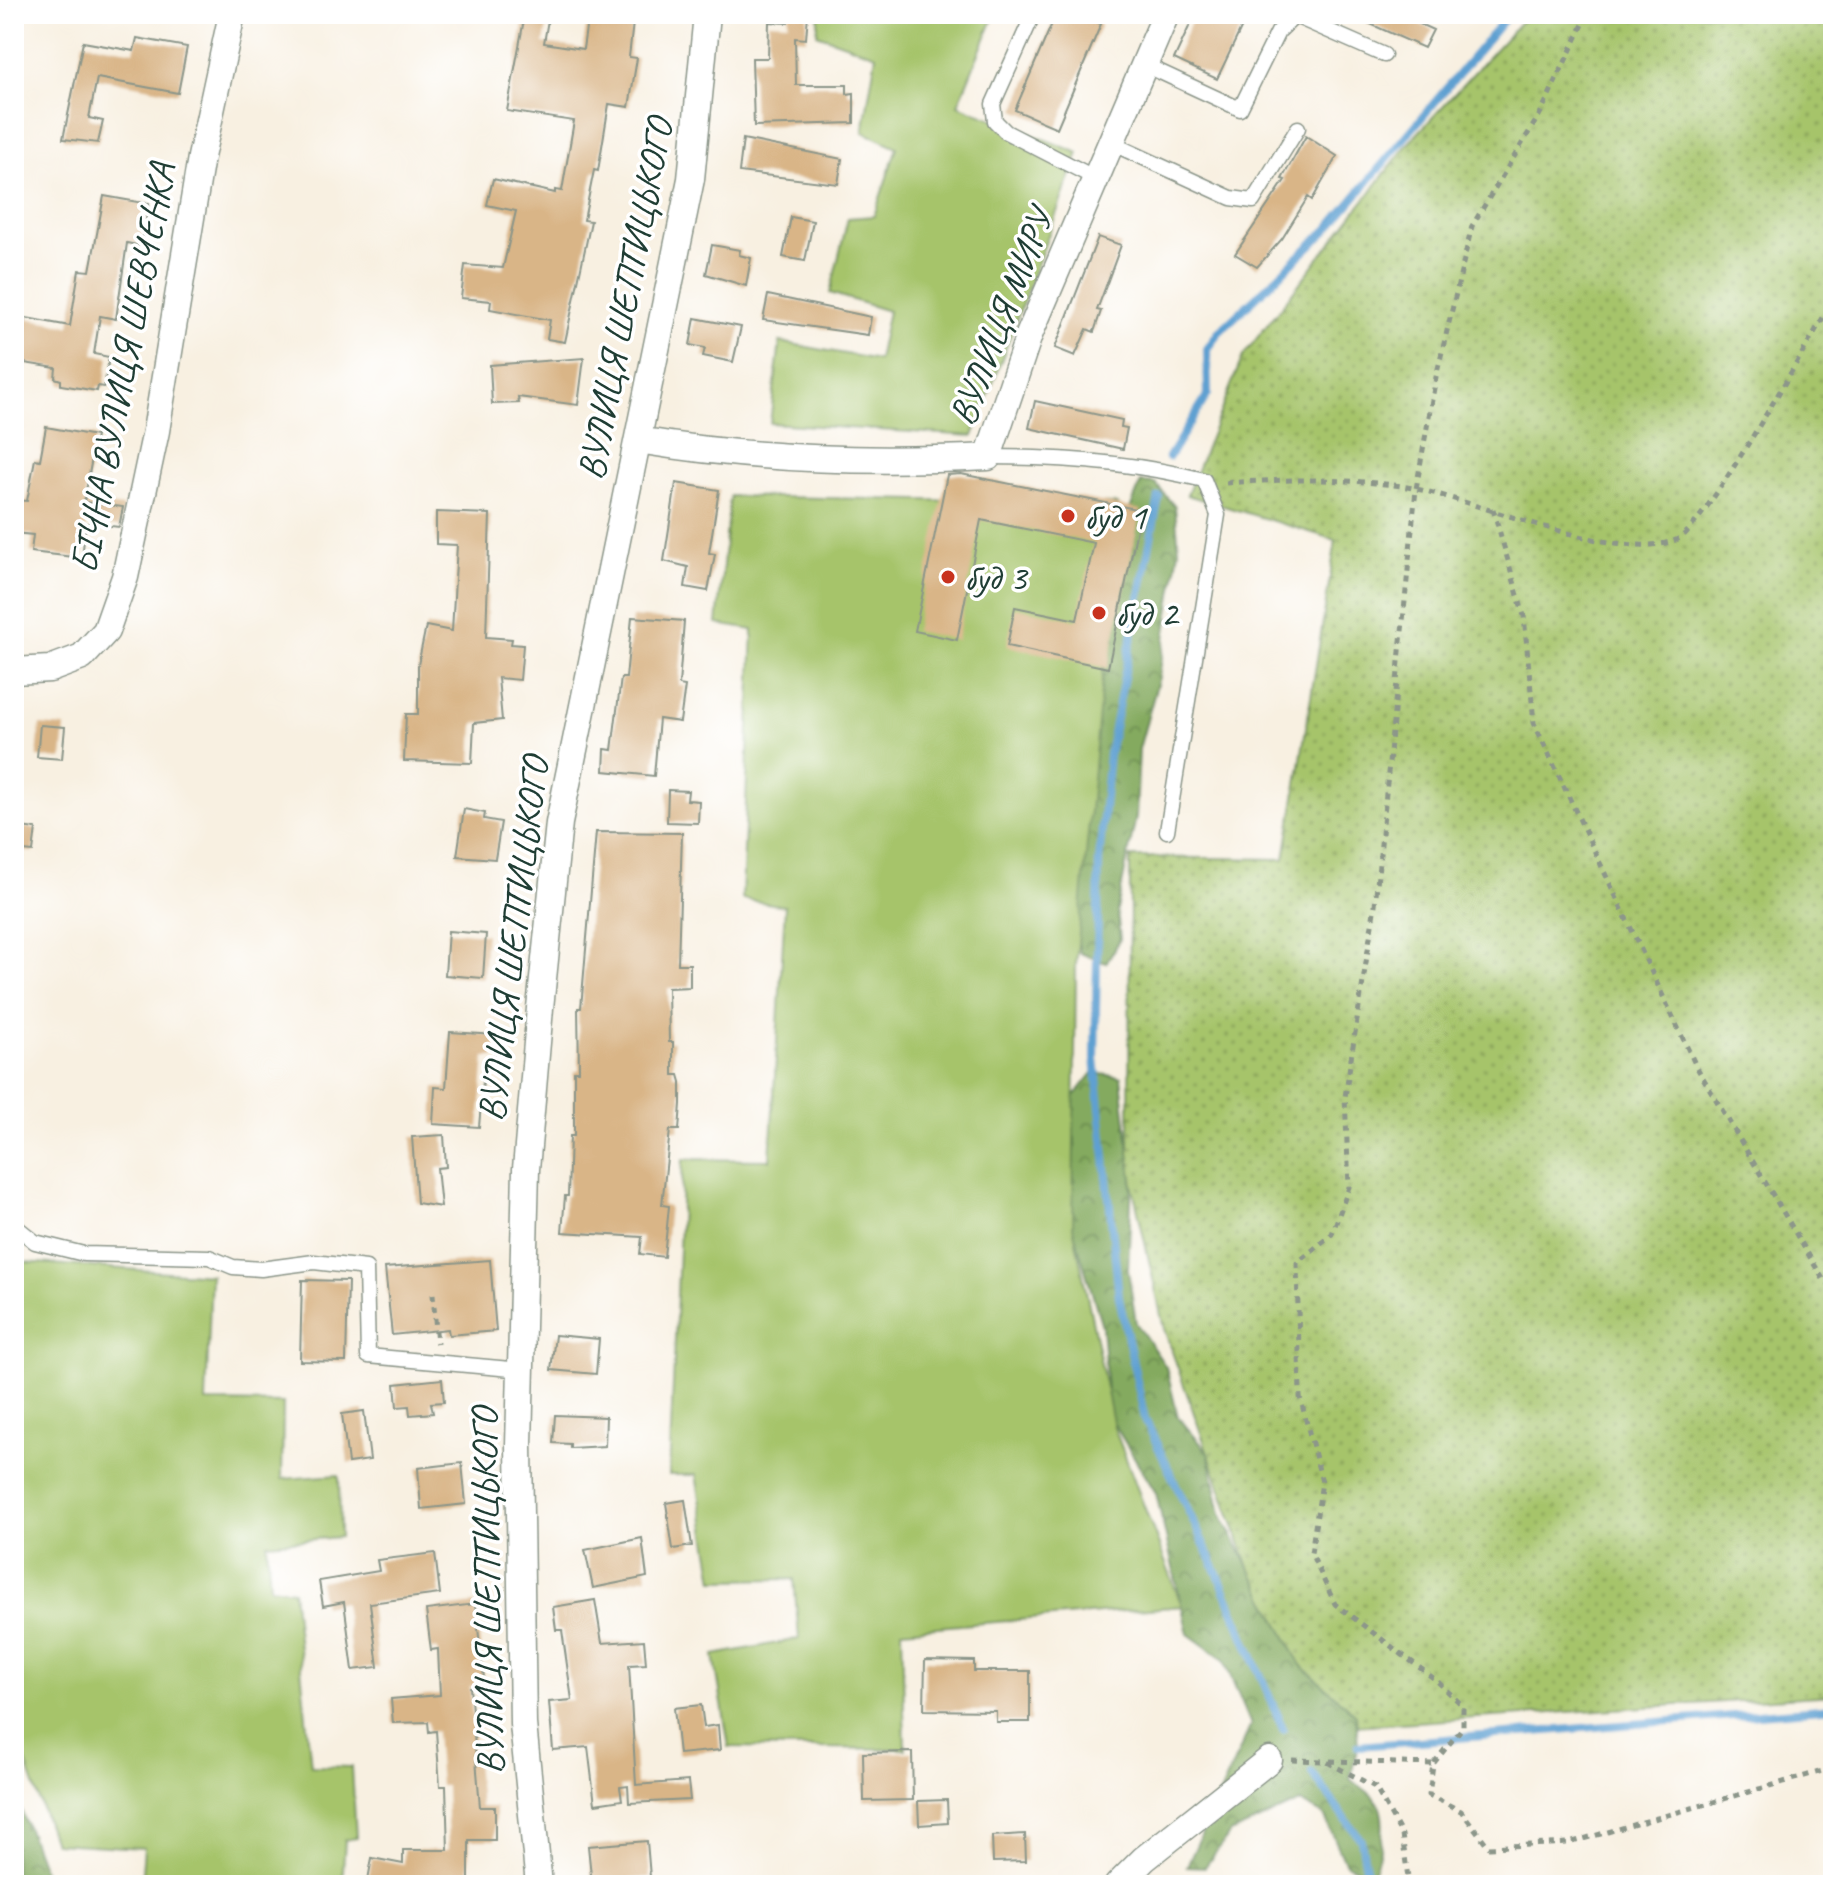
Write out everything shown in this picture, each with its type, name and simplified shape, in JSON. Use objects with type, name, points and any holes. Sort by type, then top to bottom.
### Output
[{"type":"street","name":"БІЧНА ВУЛИЦЯ ШЕВЧЕНКА","points":[[14,671],[50,669],[82,657],[106,631],[125,577],[156,431],[201,157],[232,14]]},
{"type":"street","name":"ВУЛИЦЯ ШЕПТИЦЬКОГО","points":[[539,1885],[523,1724],[521,1370],[526,1169],[559,823],[691,179],[707,14]]},
{"type":"street","name":"ВУЛИЦЯ МИРУ","points":[[638,440],[679,448],[788,459],[901,461],[988,457],[1029,335],[1166,14]]},
{"type":"street","points":[[1118,1885],[1144,1859],[1269,1760]]},
{"type":"lane","points":[[1033,15],[993,104],[995,121],[1006,132],[1097,179]]},
{"type":"lane","points":[[1143,64],[1240,109],[1278,32],[1295,16],[1384,55]]},
{"type":"lane","points":[[1111,143],[1231,198],[1253,201],[1298,128]]},
{"type":"lane","points":[[988,457],[1031,457],[1162,469],[1204,480],[1218,515],[1167,831]]},
{"type":"lane","points":[[14,1225],[35,1242],[84,1254],[209,1257],[233,1267],[261,1269],[314,1262],[366,1268],[368,1356],[521,1370]]},
{"type":"path","points":[[1588,14],[1540,114],[1472,226],[1436,377],[1416,489],[1375,905],[1345,1097],[1349,1187],[1332,1234],[1297,1263],[1300,1397],[1322,1482],[1311,1553],[1335,1604],[1436,1680],[1463,1706],[1463,1727],[1433,1764],[1429,1795],[1461,1811],[1489,1847],[1569,1843],[1833,1768]]},
{"type":"path","points":[[1204,480],[1226,483],[1299,479],[1416,489],[1493,509],[1556,530],[1642,547],[1680,539],[1707,508],[1833,301]]},
{"type":"path","points":[[1493,509],[1524,616],[1534,723],[1696,1066],[1823,1279],[1833,1287]]},
{"type":"path","points":[[433,1294],[439,1361]]},
{"type":"path","points":[[1269,1760],[1433,1764]]},
{"type":"path","points":[[1325,1761],[1375,1787],[1402,1835],[1409,1885]]},
{"type":"green space","points":[[819,14],[995,14],[958,105],[1079,153],[973,436],[770,423],[780,342],[878,360],[888,311],[830,293],[848,218],[874,216],[897,147],[863,132],[876,55],[817,34]]},
{"type":"green space","points":[[1528,14],[1833,14],[1833,1695],[1306,1729],[1164,1329],[1129,1170],[1130,857],[1285,859],[1336,540],[1187,495],[1243,356],[1407,145]]},
{"type":"green space","points":[[1141,482],[1155,483],[1175,507],[1179,550],[1159,677],[1139,749],[1136,817],[1117,910],[1120,939],[1106,963],[1080,953],[1076,930],[1071,745],[1130,509]]},
{"type":"green space","points":[[730,496],[1118,504],[1076,965],[1073,1227],[1114,1427],[1182,1606],[902,1630],[905,1749],[729,1747],[714,1655],[799,1639],[794,1579],[714,1580],[696,1475],[669,1475],[683,1159],[770,1160],[785,906],[742,899],[753,630],[717,624]]},
{"type":"green space","points":[[1093,1073],[1121,1077],[1132,1179],[1128,1270],[1136,1323],[1166,1367],[1178,1417],[1208,1452],[1221,1514],[1300,1664],[1356,1715],[1358,1746],[1350,1779],[1371,1794],[1380,1807],[1382,1837],[1372,1875],[1383,1885],[1328,1885],[1342,1873],[1369,1874],[1346,1864],[1324,1815],[1300,1802],[1230,1833],[1205,1867],[1187,1866],[1251,1725],[1224,1660],[1188,1634],[1156,1493],[1109,1416],[1102,1326],[1069,1216],[1075,1139],[1068,1113],[1069,1103]]},
{"type":"green space","points":[[23,1262],[211,1275],[206,1402],[283,1403],[282,1479],[339,1475],[340,1537],[267,1543],[270,1587],[293,1590],[311,1766],[352,1767],[356,1838],[345,1840],[342,1885],[141,1885],[144,1848],[54,1843],[19,1742],[14,1685],[14,1351]]},
{"type":"green space","points":[[14,1791],[48,1883],[48,1885],[14,1885]]},
{"type":"building","points":[[525,14],[549,14],[544,43],[583,49],[588,14],[634,14],[629,57],[637,58],[629,107],[609,104],[598,171],[594,170],[584,220],[591,221],[565,342],[547,339],[550,320],[490,309],[491,301],[461,298],[465,265],[503,268],[516,211],[487,205],[493,179],[555,193],[555,190],[562,191],[574,121],[507,111]]},
{"type":"building","points":[[789,14],[808,14],[806,39],[795,38],[796,85],[847,85],[847,94],[854,93],[854,123],[754,126],[752,58],[768,58],[769,22],[788,23]]},
{"type":"building","points":[[1056,14],[1076,14],[1101,24],[1057,128],[1015,110]]},
{"type":"building","points":[[1195,14],[1248,14],[1217,79],[1174,59]]},
{"type":"building","points":[[1348,14],[1398,14],[1433,30],[1424,48]]},
{"type":"building","points":[[137,38],[187,47],[178,93],[97,78],[89,118],[103,121],[98,143],[63,139],[83,42],[134,51]]},
{"type":"building","points":[[1306,136],[1337,156],[1312,200],[1308,197],[1282,239],[1257,267],[1235,254],[1285,180],[1282,179]]},
{"type":"building","points":[[743,139],[842,159],[838,184],[739,172]]},
{"type":"building","points":[[104,196],[149,204],[141,246],[127,243],[116,319],[100,316],[94,354],[109,357],[104,387],[98,386],[97,391],[61,385],[61,380],[55,378],[56,368],[18,362],[26,318],[70,326],[79,270],[90,271]]},
{"type":"building","points":[[791,217],[813,221],[805,261],[783,257]]},
{"type":"building","points":[[1098,237],[1121,245],[1097,310],[1101,311],[1094,332],[1087,329],[1075,356],[1055,348]]},
{"type":"building","points":[[712,245],[740,250],[739,255],[751,258],[746,286],[706,274]]},
{"type":"building","points":[[768,295],[871,317],[868,335],[763,320]]},
{"type":"building","points":[[695,318],[741,327],[733,362],[703,356],[705,348],[690,345]]},
{"type":"building","points":[[584,358],[578,405],[518,397],[519,403],[492,404],[490,365]]},
{"type":"building","points":[[1035,401],[1122,420],[1121,427],[1127,428],[1123,449],[1029,428]]},
{"type":"building","points":[[46,427],[96,436],[84,502],[123,507],[119,527],[86,523],[82,558],[31,552],[33,535],[14,533],[14,500],[27,501],[35,459],[40,460]]},
{"type":"building","points":[[961,474],[1141,510],[1108,668],[1007,646],[1015,607],[1077,620],[1094,543],[981,520],[957,640],[915,631],[947,475]]},
{"type":"building","points":[[676,483],[719,490],[709,553],[715,554],[708,591],[685,587],[688,567],[664,561]]},
{"type":"building","points":[[436,512],[490,514],[486,637],[512,639],[511,644],[523,645],[520,680],[498,678],[502,720],[474,723],[472,763],[404,761],[406,714],[418,714],[418,665],[426,626],[452,631],[457,545],[436,544]]},
{"type":"building","points":[[632,617],[684,621],[679,685],[685,686],[680,722],[659,719],[654,776],[604,771],[605,749],[612,750],[621,678],[626,678]]},
{"type":"building","points":[[40,725],[65,727],[62,759],[37,757]]},
{"type":"building","points":[[668,790],[688,791],[687,800],[699,801],[698,823],[667,822]]},
{"type":"building","points":[[464,809],[485,813],[484,819],[501,822],[495,859],[457,856]]},
{"type":"building","points":[[14,826],[36,829],[33,852],[14,850]]},
{"type":"building","points":[[596,832],[682,833],[678,964],[690,964],[690,987],[668,988],[669,1042],[673,1042],[673,1075],[679,1075],[681,1082],[681,1104],[679,1130],[670,1130],[662,1205],[669,1206],[664,1257],[640,1254],[642,1237],[562,1232],[565,1196],[568,1196],[570,1136],[574,1136],[574,1071],[579,1071],[578,1008],[581,1008]]},
{"type":"building","points":[[448,931],[486,934],[483,978],[445,975]]},
{"type":"building","points":[[450,1032],[496,1035],[495,1057],[485,1057],[479,1127],[433,1124],[435,1087],[446,1088]]},
{"type":"building","points":[[444,1135],[446,1167],[437,1168],[441,1207],[417,1203],[412,1137]]},
{"type":"building","points":[[490,1260],[496,1331],[449,1335],[448,1329],[392,1335],[385,1268]]},
{"type":"building","points":[[302,1280],[348,1281],[346,1362],[300,1361]]},
{"type":"building","points":[[555,1335],[599,1339],[596,1374],[551,1370]]},
{"type":"building","points":[[442,1379],[444,1402],[431,1403],[433,1413],[410,1415],[409,1406],[397,1407],[395,1384]]},
{"type":"building","points":[[364,1411],[370,1460],[348,1463],[342,1414]]},
{"type":"building","points":[[555,1415],[606,1417],[605,1446],[570,1448],[570,1444],[553,1443]]},
{"type":"building","points":[[462,1463],[466,1504],[421,1509],[418,1468]]},
{"type":"building","points":[[685,1500],[692,1546],[673,1549],[666,1503]]},
{"type":"building","points":[[642,1538],[647,1577],[593,1588],[585,1550]]},
{"type":"building","points":[[435,1553],[440,1594],[370,1603],[378,1667],[353,1670],[344,1602],[323,1606],[319,1581],[379,1571],[377,1560]]},
{"type":"building","points":[[595,1600],[602,1643],[644,1640],[646,1664],[629,1665],[636,1785],[688,1781],[690,1800],[629,1803],[628,1786],[620,1787],[622,1800],[595,1804],[588,1747],[553,1750],[549,1702],[572,1700],[562,1630],[556,1630],[553,1607]]},
{"type":"building","points":[[475,1604],[485,1686],[470,1687],[480,1807],[495,1807],[495,1840],[469,1840],[469,1885],[367,1885],[372,1858],[403,1864],[403,1850],[448,1850],[446,1786],[440,1786],[436,1731],[429,1732],[428,1722],[393,1723],[391,1699],[440,1695],[438,1649],[431,1650],[426,1610]]},
{"type":"building","points":[[925,1660],[974,1661],[974,1671],[1030,1671],[1030,1722],[996,1722],[996,1711],[924,1710]]},
{"type":"building","points":[[701,1705],[704,1727],[718,1725],[720,1750],[679,1754],[674,1708]]},
{"type":"building","points":[[912,1752],[913,1800],[864,1801],[863,1753]]},
{"type":"building","points":[[947,1800],[948,1823],[919,1825],[918,1801]]},
{"type":"building","points":[[1025,1834],[1026,1861],[993,1862],[992,1836]]},
{"type":"building","points":[[647,1841],[650,1877],[622,1880],[623,1885],[592,1885],[588,1846]]},
{"type":"waterway","points":[[1169,457],[1208,394],[1207,349],[1218,333],[1328,229],[1509,14]]},
{"type":"waterway","points":[[1159,497],[1109,754],[1099,861],[1095,1058],[1119,1297],[1145,1419],[1218,1574],[1283,1729]]},
{"type":"waterway","points":[[1358,1746],[1833,1708]]},
{"type":"waterway","points":[[1312,1773],[1361,1840],[1369,1885]]},
{"type":"place","name":"буд 1","points":[[1068,516]]},
{"type":"place","name":"буд 3","points":[[948,577]]},
{"type":"place","name":"буд 2","points":[[1099,613]]}]
